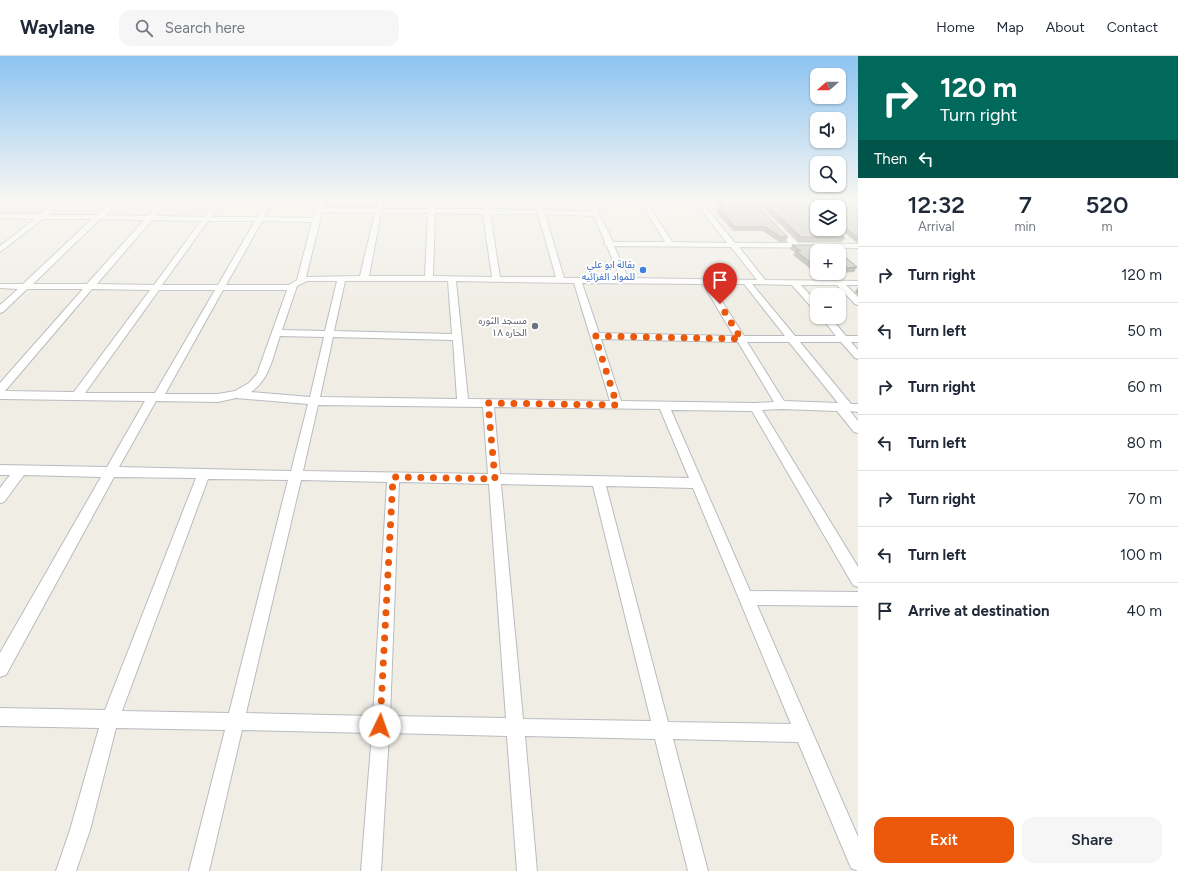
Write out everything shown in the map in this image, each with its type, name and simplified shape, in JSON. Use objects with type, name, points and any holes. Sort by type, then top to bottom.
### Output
[{"type":"street","points":[[0,250],[16,237]]},
{"type":"street","points":[[0,310],[79,237]]},
{"type":"street","points":[[0,390],[132,237]]},
{"type":"street","points":[[78,395],[192,237]]},
{"type":"street","points":[[0,669],[110,472],[249,237]]},
{"type":"street","points":[[301,280],[312,237]]},
{"type":"street","points":[[364,278],[373,237]]},
{"type":"street","points":[[430,278],[431,237]]},
{"type":"street","points":[[490,237],[496,279]]},
{"type":"street","points":[[549,237],[562,280]]},
{"type":"street","points":[[605,237],[625,281]]},
{"type":"street","points":[[666,237],[670,244]]},
{"type":"street","points":[[727,237],[763,282]]},
{"type":"street","points":[[787,237],[796,246]]},
{"type":"street","points":[[843,238],[856,248]]},
{"type":"street","points":[[608,244],[856,248]]},
{"type":"street","points":[[200,871],[314,401],[342,278]]},
{"type":"street","points":[[0,395],[218,398],[248,391],[262,375],[291,288],[296,282],[301,280],[342,278],[430,278],[858,283]]},
{"type":"street","points":[[452,279],[463,403]]},
{"type":"street","points":[[577,280],[617,405]]},
{"type":"street","points":[[706,282],[781,405]]},
{"type":"street","points":[[746,282],[849,408],[858,429]]},
{"type":"street","points":[[795,282],[810,300]]},
{"type":"street","points":[[839,283],[858,302]]},
{"type":"street","points":[[0,286],[291,288]]},
{"type":"street","points":[[831,324],[858,356]]},
{"type":"street","points":[[276,332],[457,337]]},
{"type":"street","points":[[595,336],[741,339],[858,338]]},
{"type":"street","points":[[236,394],[314,401],[755,407],[781,405],[849,408]]},
{"type":"street","points":[[488,403],[527,871]]},
{"type":"street","points":[[664,405],[858,861]]},
{"type":"street","points":[[755,407],[858,580]]},
{"type":"street","points":[[0,470],[697,483]]},
{"type":"street","points":[[0,498],[20,471]]},
{"type":"street","points":[[66,871],[80,830],[110,719],[204,474]]},
{"type":"street","points":[[371,871],[393,477]]},
{"type":"street","points":[[598,481],[698,871]]},
{"type":"street","points":[[747,598],[858,599]]},
{"type":"street","points":[[0,717],[380,726],[515,727],[804,733]]},
{"type":"building","points":[[802,237],[844,237],[845,238]]},
{"type":"building","points":[[792,245],[810,245],[810,262],[796,251],[801,251]]},
{"type":"building","points":[[846,258],[857,267],[846,268]]},
{"type":"place","name":"بقالة ابو علي للمواد الغزائيه","points":[[643,270]]},
{"type":"place","name":"مسجد الثوره الحاره ١٨","points":[[535,326]]},
{"type":"route","points":[[380,726],[393,477],[495,479],[488,403],[617,405],[595,336],[741,339],[720,304]]}]
